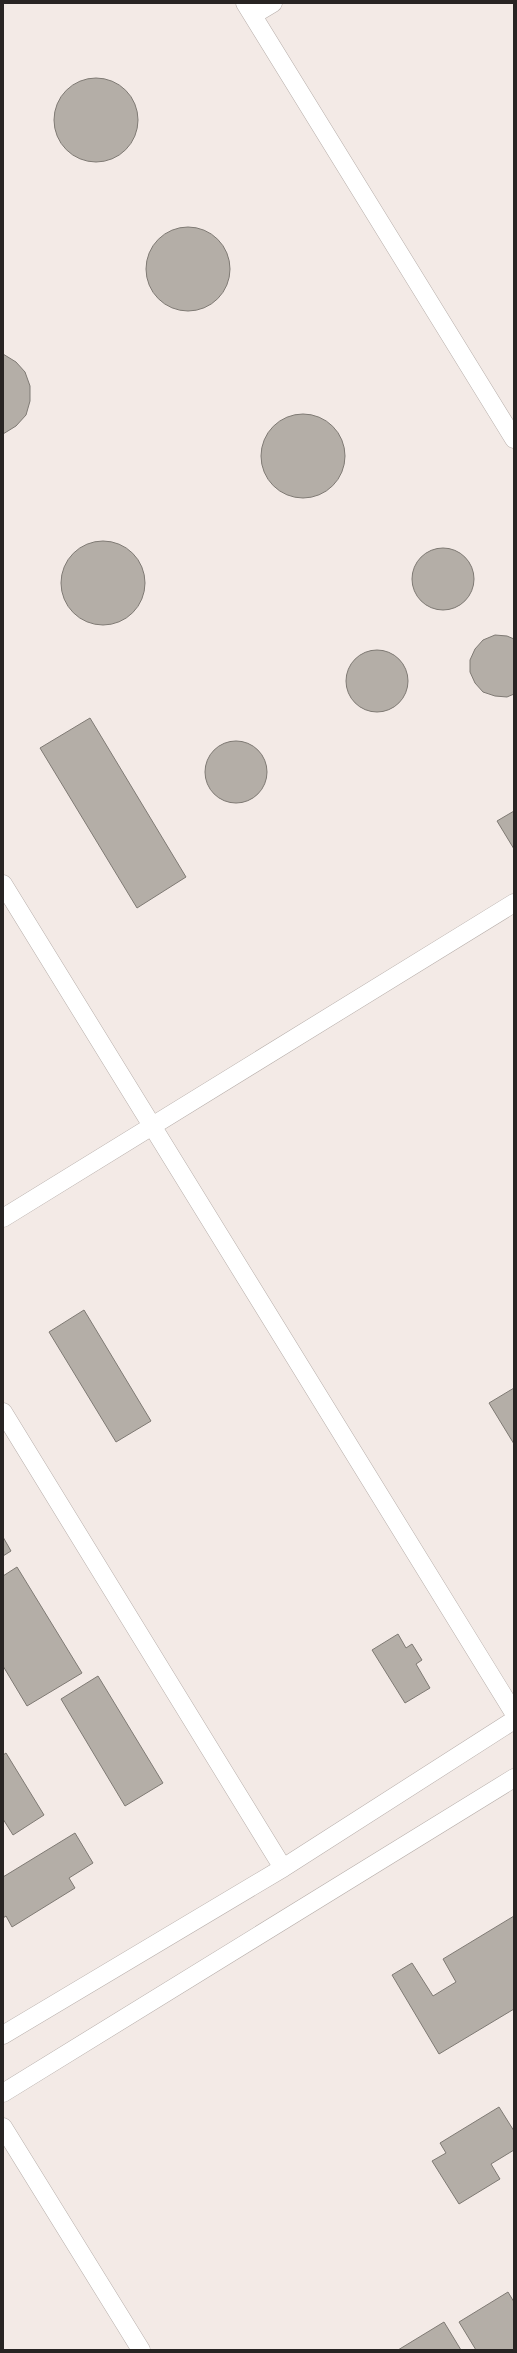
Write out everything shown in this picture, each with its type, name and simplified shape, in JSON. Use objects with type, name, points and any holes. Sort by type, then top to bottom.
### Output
[{"type":"lane","points":[[273,3],[249,9],[514,439]]},
{"type":"lane","points":[[3,884],[514,1713]]},
{"type":"lane","points":[[3,1218],[514,903]]},
{"type":"lane","points":[[3,1412],[283,1868]]},
{"type":"lane","points":[[3,2035],[283,1868],[514,1720]]},
{"type":"lane","points":[[3,2093],[514,1778]]},
{"type":"lane","points":[[3,2127],[141,2350]]},
{"type":"building","points":[[96,78],[104,79],[119,85],[131,97],[137,112],[137,128],[131,143],[119,155],[104,161],[96,162],[88,161],[73,155],[61,143],[55,128],[54,120],[55,112],[61,97],[73,85],[88,79]]},
{"type":"building","points":[[188,227],[196,228],[211,234],[223,246],[229,261],[229,277],[223,292],[211,304],[196,310],[188,311],[180,310],[165,304],[153,292],[147,277],[146,269],[147,261],[153,246],[165,234],[180,228]]},
{"type":"building","points":[[3,354],[16,362],[25,372],[30,386],[30,401],[26,415],[16,426],[3,434]]},
{"type":"building","points":[[303,414],[319,417],[333,426],[342,440],[345,456],[342,472],[333,486],[319,495],[303,498],[287,495],[273,486],[264,472],[261,456],[264,440],[273,426],[287,417]]},
{"type":"building","points":[[103,541],[111,542],[126,548],[138,560],[144,575],[144,591],[138,606],[126,618],[111,624],[103,625],[95,624],[80,618],[68,606],[62,591],[61,583],[62,575],[68,560],[80,548],[95,542]]},
{"type":"building","points":[[443,548],[455,551],[465,557],[471,567],[474,579],[471,591],[465,601],[455,607],[443,610],[431,607],[421,601],[415,591],[412,579],[415,567],[421,557],[431,551]]},
{"type":"building","points":[[495,635],[507,636],[514,639],[514,694],[507,697],[495,696],[483,692],[475,683],[470,672],[470,660],[475,649],[483,640]]},
{"type":"building","points":[[377,650],[389,653],[399,659],[405,669],[408,681],[405,693],[399,703],[389,709],[377,712],[365,709],[355,703],[349,693],[346,681],[349,669],[355,659],[365,653]]},
{"type":"building","points":[[90,718],[186,877],[137,908],[40,748]]},
{"type":"building","points":[[236,741],[248,744],[258,750],[264,760],[267,772],[264,784],[258,794],[248,800],[236,803],[224,800],[214,794],[208,784],[205,772],[208,760],[214,750],[224,744]]},
{"type":"building","points":[[514,811],[514,849],[497,821]]},
{"type":"building","points":[[84,1310],[151,1421],[116,1442],[49,1332]]},
{"type":"building","points":[[514,1388],[514,1444],[489,1403]]},
{"type":"building","points":[[3,1537],[11,1551],[3,1556]]},
{"type":"building","points":[[17,1567],[82,1673],[27,1706],[3,1666],[3,1576]]},
{"type":"building","points":[[398,1634],[406,1648],[412,1644],[422,1660],[416,1664],[430,1688],[405,1703],[372,1650]]},
{"type":"building","points":[[98,1676],[163,1783],[125,1806],[61,1699]]},
{"type":"building","points":[[6,1753],[44,1815],[13,1835],[3,1819],[3,1755]]},
{"type":"building","points":[[75,1833],[93,1863],[69,1878],[75,1888],[12,1927],[6,1916],[3,1918],[3,1877]]},
{"type":"building","points":[[514,1916],[514,2009],[439,2054],[392,1975],[412,1963],[433,1996],[456,1982],[443,1959]]},
{"type":"building","points":[[499,2107],[514,2131],[514,2150],[491,2164],[500,2179],[459,2204],[432,2161],[446,2153],[440,2143]]},
{"type":"building","points":[[508,2292],[514,2302],[514,2350],[476,2350],[459,2322]]},
{"type":"building","points":[[444,2322],[461,2350],[398,2350]]}]
